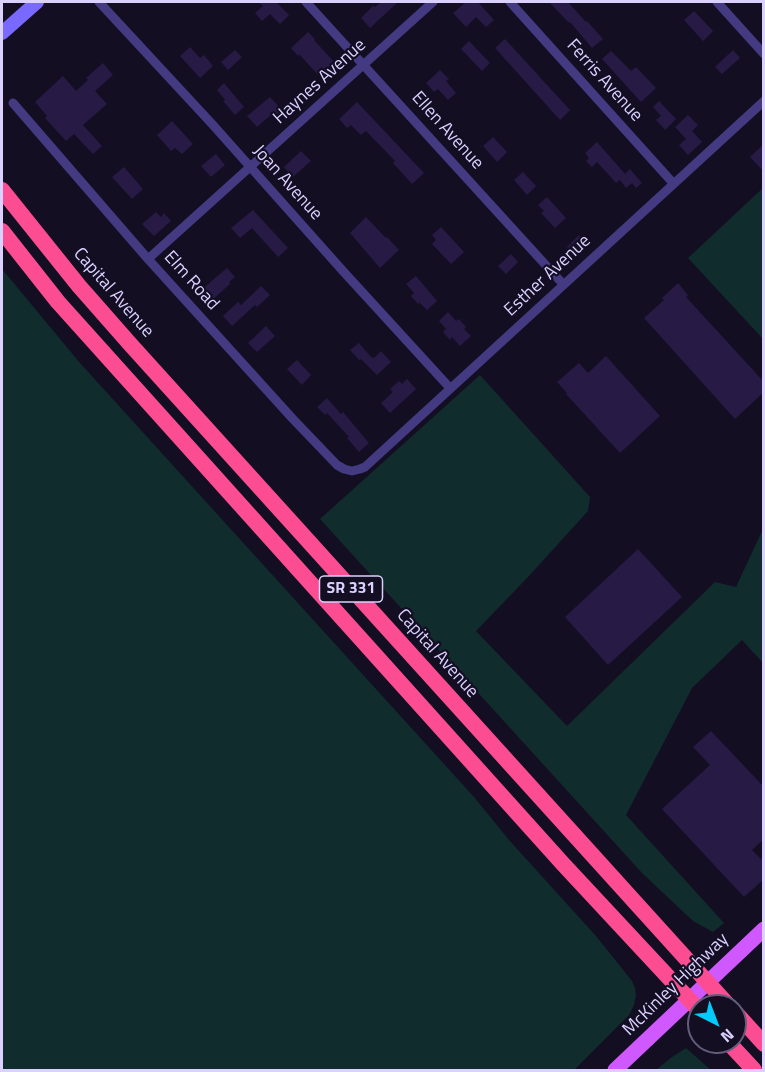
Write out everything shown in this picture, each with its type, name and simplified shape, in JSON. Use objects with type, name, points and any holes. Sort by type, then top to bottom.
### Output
[{"type":"highway","name":"Capital Avenue","points":[[2,190],[79,286],[130,344],[718,994]]},
{"type":"highway","name":"SR 331","points":[[2,231],[66,311],[563,864],[687,997]]},
{"type":"highway","points":[[747,1025],[764,1044]]},
{"type":"highway","points":[[739,1054],[754,1071]]},
{"type":"main road","name":"McKinley Highway","points":[[701,994],[708,982],[764,929]]},
{"type":"main road","name":"McKinley Highway","points":[[615,1071],[687,1011]]},
{"type":"street","points":[[2,33],[37,2]]},
{"type":"street","name":"Joan Avenue","points":[[99,2],[450,388]]},
{"type":"street","name":"Ellen Avenue","points":[[306,2],[563,284]]},
{"type":"street","name":"Haynes Avenue","points":[[148,259],[433,2]]},
{"type":"street","name":"Ferris Avenue","points":[[510,2],[673,183]]},
{"type":"street","points":[[717,2],[764,54]]},
{"type":"street","name":"Esther Avenue","points":[[352,471],[364,466],[764,100]]},
{"type":"street","name":"Elm Road","points":[[13,103],[148,259],[299,426],[337,465],[344,470],[352,471]]},
{"type":"green space","points":[[763,188],[763,339],[688,258]]},
{"type":"green space","points":[[2,269],[80,363],[474,797],[509,840],[596,936],[632,981],[636,995],[629,1015],[574,1070],[2,1070]]},
{"type":"green space","points":[[480,375],[590,497],[588,511],[476,631],[567,726],[715,582],[736,587],[763,529],[763,663],[742,640],[692,688],[626,815],[724,923],[713,932],[693,921],[642,873],[320,519]]},
{"type":"green space","points":[[686,1048],[687,1054],[693,1054],[711,1070],[656,1070]]},
{"type":"building","points":[[258,2],[276,2],[289,15],[280,24],[270,14],[262,21],[255,13],[263,6]]},
{"type":"building","points":[[381,2],[398,2],[370,28],[361,18],[373,6]]},
{"type":"building","points":[[466,2],[478,2],[494,20],[486,27],[476,17],[466,27],[453,13]]},
{"type":"building","points":[[549,2],[568,2],[603,39],[592,48]]},
{"type":"building","points":[[694,11],[713,31],[703,41],[684,20]]},
{"type":"building","points":[[308,32],[334,62],[319,76],[291,48]]},
{"type":"building","points":[[505,39],[570,110],[560,120],[495,48]]},
{"type":"building","points":[[469,41],[490,63],[482,71],[461,49]]},
{"type":"building","points":[[190,47],[200,58],[204,55],[213,66],[200,78],[180,56]]},
{"type":"building","points":[[235,50],[242,57],[228,70],[221,62]]},
{"type":"building","points":[[733,50],[740,58],[722,74],[715,67]]},
{"type":"building","points":[[611,51],[631,71],[636,67],[656,88],[641,102],[602,59]]},
{"type":"building","points":[[103,63],[113,75],[95,91],[107,104],[83,125],[102,146],[93,154],[74,134],[66,141],[45,118],[47,116],[35,102],[63,76],[76,91],[88,80],[86,78]]},
{"type":"building","points":[[440,70],[449,79],[446,81],[456,93],[448,100],[438,89],[434,92],[426,83]]},
{"type":"building","points":[[224,83],[244,107],[235,115],[217,90]]},
{"type":"building","points":[[270,97],[282,110],[274,117],[272,114],[257,127],[247,116]]},
{"type":"building","points":[[659,101],[676,119],[665,130],[656,120],[661,116],[653,107]]},
{"type":"building","points":[[357,102],[424,173],[412,184],[393,163],[395,161],[366,131],[361,135],[351,125],[347,128],[339,119]]},
{"type":"building","points":[[688,115],[698,125],[692,131],[702,142],[688,155],[679,145],[686,139],[675,127]]},
{"type":"building","points":[[172,121],[193,144],[182,154],[175,148],[171,151],[157,135]]},
{"type":"building","points":[[493,137],[507,152],[497,162],[483,146]]},
{"type":"building","points":[[597,142],[625,174],[630,169],[642,183],[636,188],[632,183],[626,188],[620,180],[616,183],[597,162],[592,167],[586,161],[589,158],[585,153]]},
{"type":"building","points":[[764,144],[764,172],[750,157]]},
{"type":"building","points":[[301,151],[311,161],[293,177],[284,167]]},
{"type":"building","points":[[216,154],[225,165],[211,177],[201,166]]},
{"type":"building","points":[[124,167],[143,189],[132,199],[112,177]]},
{"type":"building","points":[[523,172],[536,186],[527,195],[514,180]]},
{"type":"building","points":[[547,197],[566,218],[555,228],[541,213],[544,211],[538,205]]},
{"type":"building","points":[[253,210],[288,248],[278,257],[252,228],[240,238],[231,228]]},
{"type":"building","points":[[156,212],[161,217],[164,213],[171,221],[154,236],[142,224]]},
{"type":"building","points":[[366,217],[399,250],[380,268],[350,233]]},
{"type":"building","points":[[441,227],[464,252],[451,264],[432,244],[436,240],[432,235]]},
{"type":"building","points":[[579,235],[588,245],[576,256],[567,247]]},
{"type":"building","points":[[511,254],[518,262],[506,274],[498,266]]},
{"type":"building","points":[[227,268],[235,277],[210,302],[200,291]]},
{"type":"building","points":[[416,276],[437,301],[427,310],[411,296],[414,293],[406,284]]},
{"type":"building","points":[[678,283],[688,295],[686,297],[764,382],[764,392],[735,419],[644,318],[664,300],[662,298]]},
{"type":"building","points":[[261,286],[270,295],[232,326],[223,316],[238,302],[241,305]]},
{"type":"building","points":[[448,312],[456,321],[459,319],[471,336],[460,346],[452,337],[450,340],[443,332],[446,329],[439,321]]},
{"type":"building","points":[[266,326],[275,336],[257,352],[248,343]]},
{"type":"building","points":[[359,343],[371,357],[374,358],[381,351],[391,362],[377,375],[350,350]]},
{"type":"building","points":[[606,356],[660,416],[620,453],[557,382],[579,363],[588,373]]},
{"type":"building","points":[[297,360],[311,375],[302,385],[287,369]]},
{"type":"building","points":[[407,379],[416,389],[390,413],[381,403],[393,392],[390,389],[399,381],[402,384]]},
{"type":"building","points":[[327,398],[341,414],[343,412],[369,443],[359,452],[327,413],[325,415],[317,407]]},
{"type":"building","points":[[638,549],[682,597],[608,665],[565,617]]},
{"type":"building","points":[[711,731],[764,787],[764,839],[752,850],[764,862],[764,879],[744,897],[662,809],[710,765],[693,747]]}]
